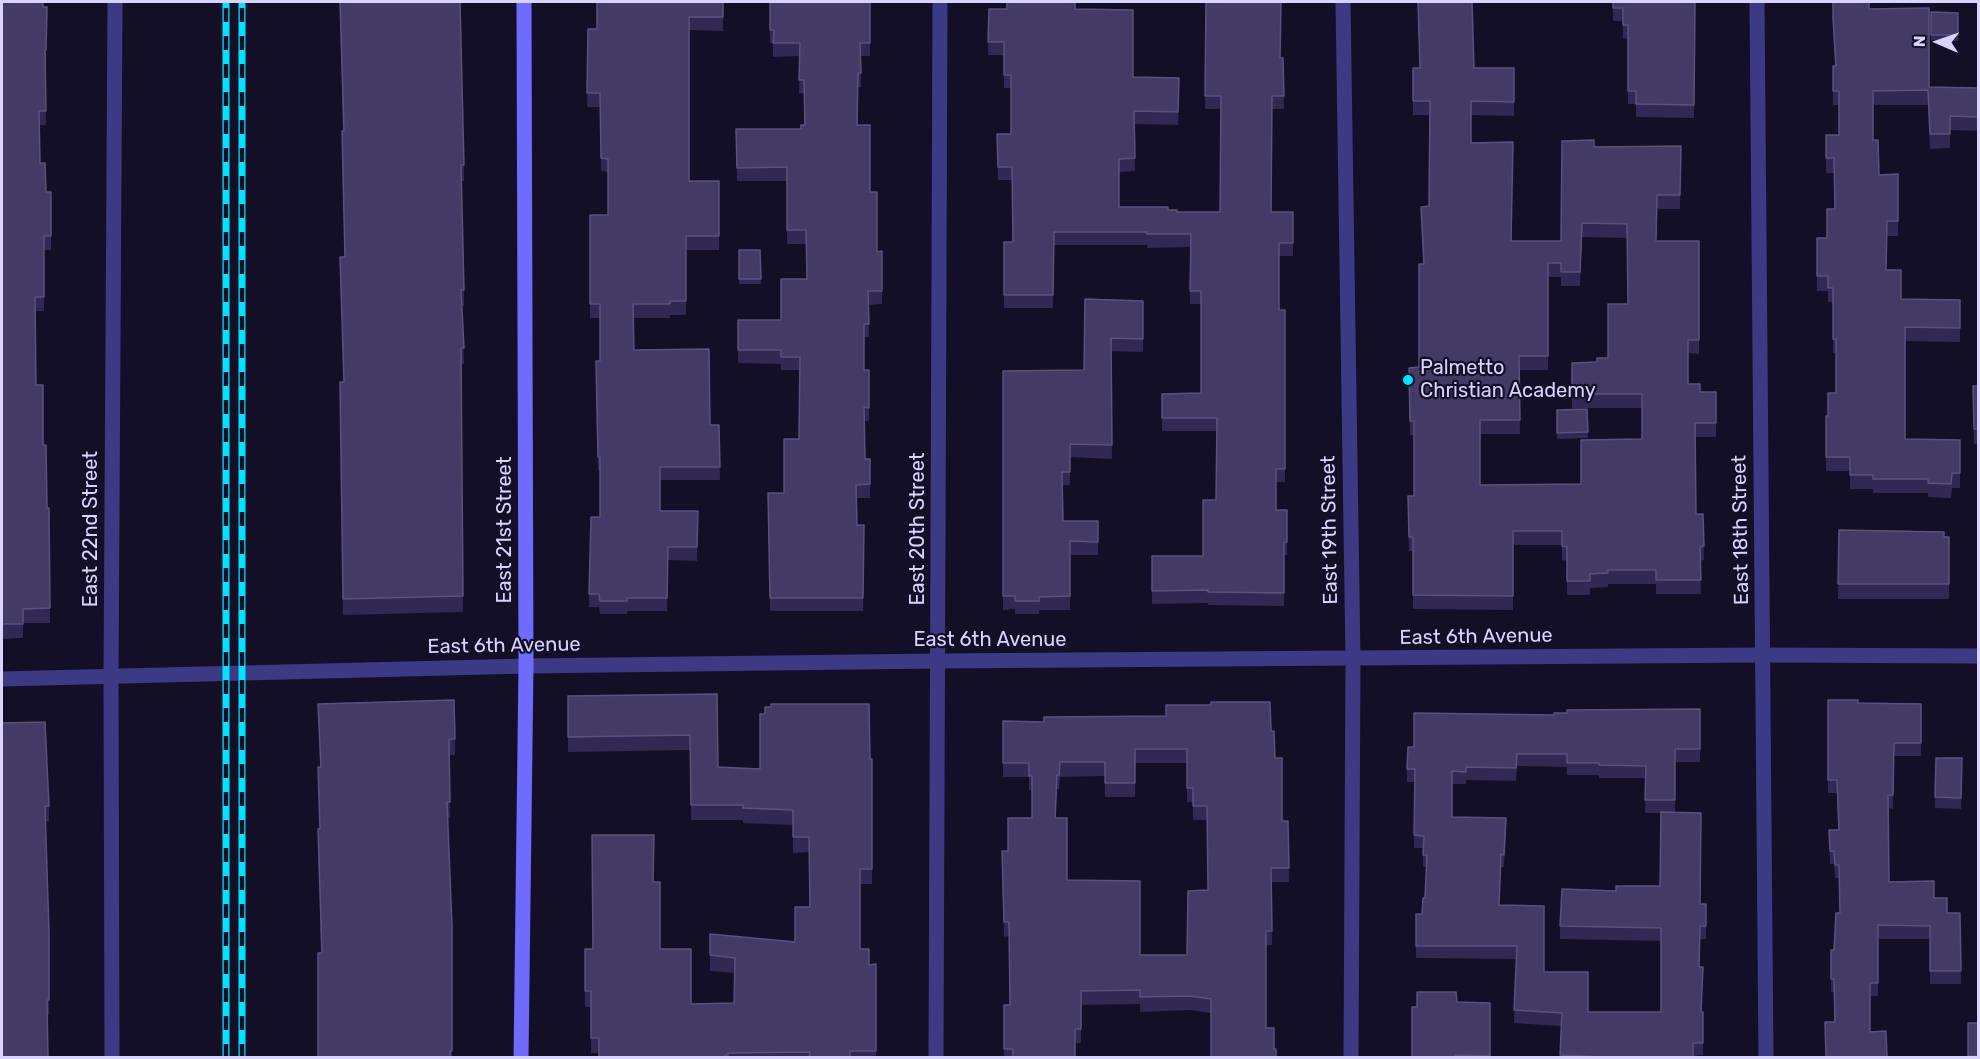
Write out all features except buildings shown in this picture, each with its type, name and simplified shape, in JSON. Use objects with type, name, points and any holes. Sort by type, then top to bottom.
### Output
[{"type":"main road","name":"East 21st Street","points":[[521,1058],[526,666],[524,2]]},
{"type":"street","name":"East 22nd Street","points":[[112,1058],[111,676],[115,2]]},
{"type":"street","name":"East 20th Street","points":[[936,1058],[940,2]]},
{"type":"street","name":"East 19th Street","points":[[1343,2],[1353,659],[1351,1058]]},
{"type":"street","name":"East 18th Street","points":[[1757,2],[1766,1058]]},
{"type":"street","name":"East 6th Avenue","points":[[2,679],[526,666],[938,661],[1763,655],[1978,656]]},
{"type":"railway","points":[[226,2],[226,1058]]},
{"type":"railway","points":[[242,2],[242,1058]]},
{"type":"place","name":"Palmetto Christian Academy","points":[[1408,380]]}]
